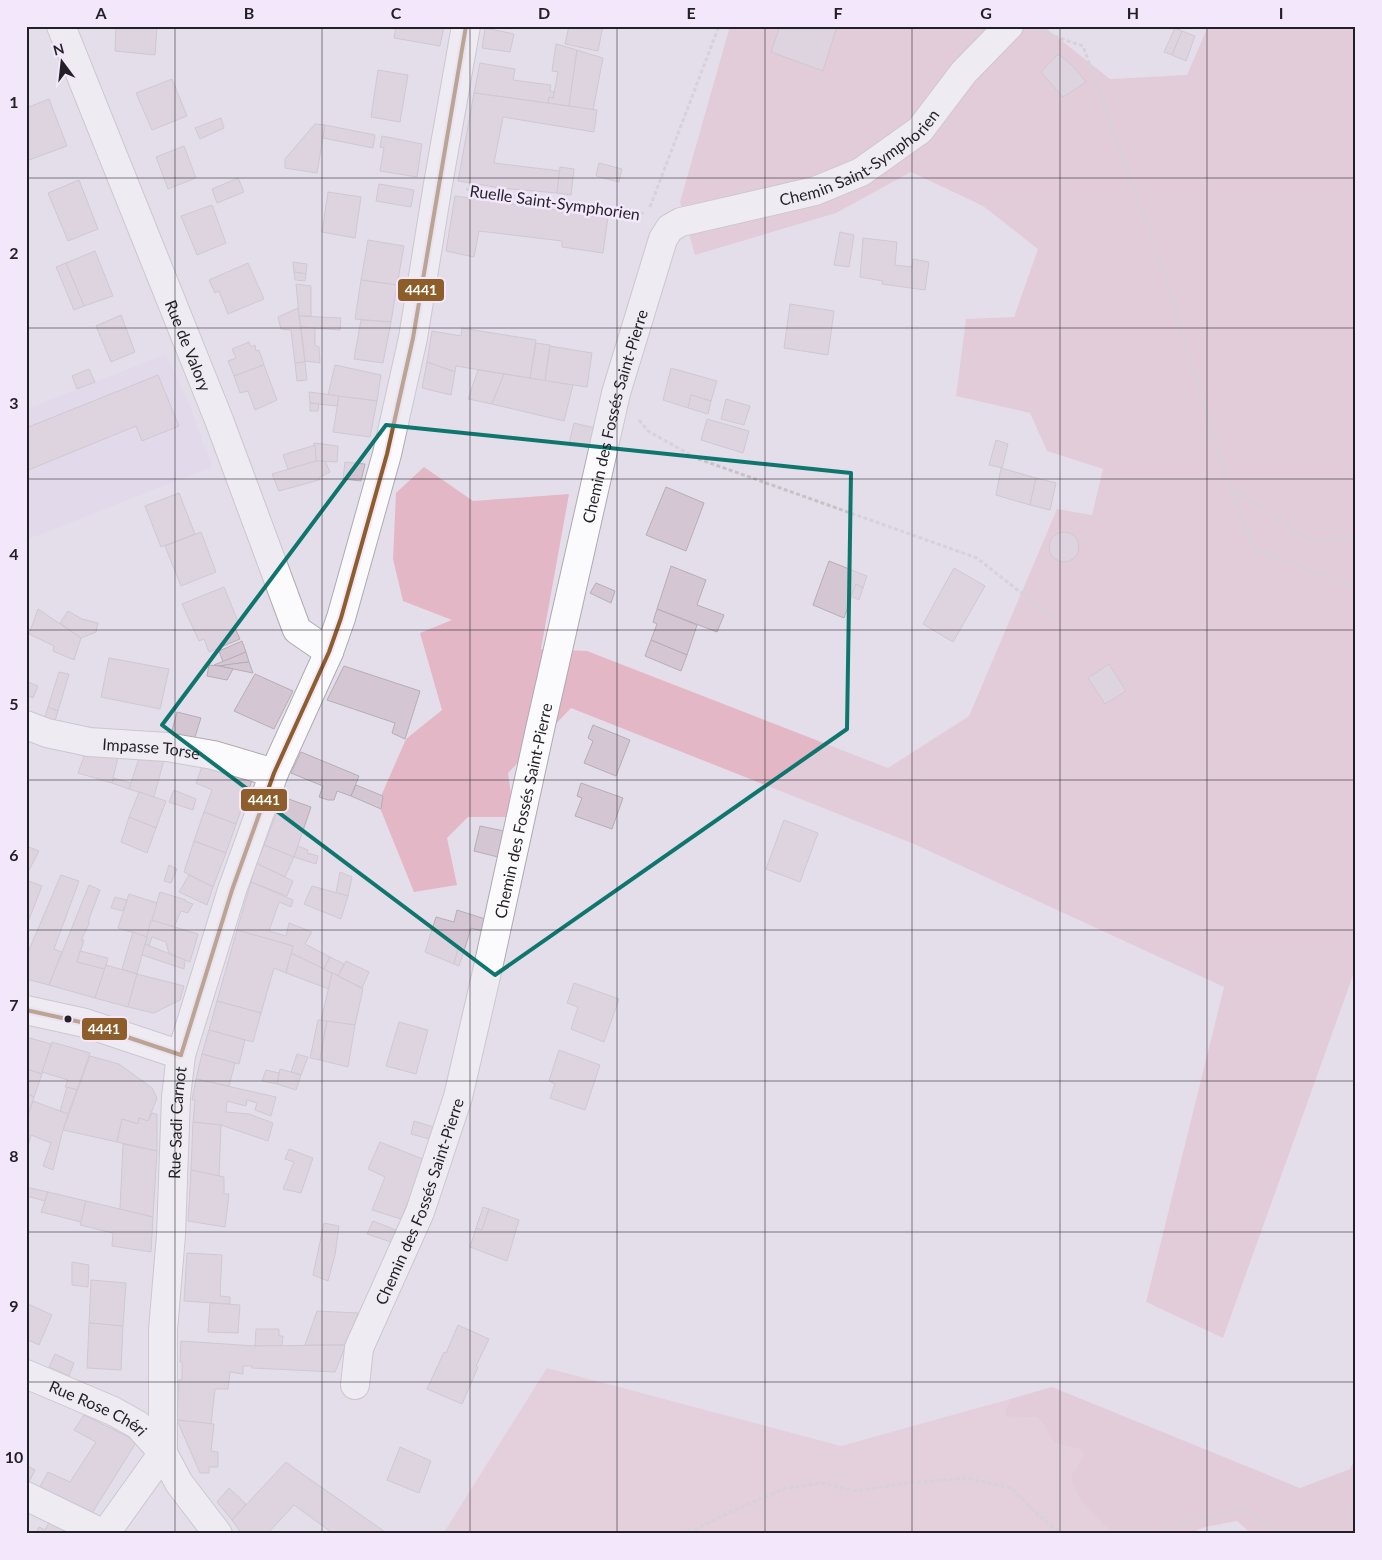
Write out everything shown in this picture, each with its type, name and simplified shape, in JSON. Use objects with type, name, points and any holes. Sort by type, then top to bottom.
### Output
[{"type":"street","name":"Rue de Valory","points":[[62,26],[219,420],[297,630],[329,652]]},
{"type":"street","name":"Rue Sadi Carnot","points":[[163,1453],[164,1330],[171,1235],[176,1097],[181,1055],[232,890],[274,773],[329,652],[341,618],[387,454],[414,338],[438,184],[466,26]]},
{"type":"street","name":"Chemin Saint-Symphorien","points":[[658,221],[681,222],[815,191],[861,172],[920,130],[964,72],[1023,28]]},
{"type":"street","name":"Chemin des Fossés Saint-Pierre","points":[[354,1385],[359,1348],[420,1212],[458,1097],[490,963],[542,719],[616,393],[662,239],[658,221]]},
{"type":"street","name":"Impasse Torse","points":[[26,725],[47,733],[89,742],[167,747],[213,754],[274,773]]},
{"type":"street","points":[[26,1010],[85,1023],[181,1055]]},
{"type":"street","name":"Rue Rose Chéri","points":[[26,1374],[113,1411],[138,1425],[163,1453]]},
{"type":"street","points":[[26,1496],[105,1534],[163,1453],[179,1483],[218,1534]]},
{"type":"path","points":[[658,221],[719,26]]},
{"type":"path","points":[[1023,28],[1083,46],[1166,279],[1229,486],[1256,551],[1356,586]]},
{"type":"path","name":"Ruelle Saint-Symphorien","points":[[438,184],[499,195],[630,210],[658,221]]},
{"type":"path","points":[[616,393],[648,431],[696,458],[977,558],[1053,618]]},
{"type":"path","points":[[1229,486],[1309,540],[1356,538]]},
{"type":"path","points":[[674,1534],[696,1529],[719,1516],[786,1488],[823,1483],[855,1491],[908,1483],[967,1478],[1011,1488],[1061,1534]]},
{"type":"path","points":[[1160,1534],[1180,1524],[1242,1509],[1283,1534]]},
{"type":"highlighted area","points":[[386,425],[851,473],[847,729],[495,975],[162,725]]},
{"type":"shaded area","points":[[730,26],[1043,26],[1110,79],[1187,75],[1208,26],[1356,26],[1356,967],[1223,1338],[1146,1302],[1224,987],[914,844],[571,708],[508,773],[514,817],[468,817],[447,838],[457,885],[414,892],[378,803],[406,739],[442,710],[420,633],[452,620],[403,601],[393,559],[396,493],[424,467],[473,501],[569,494],[541,649],[587,651],[888,768],[969,716],[1057,509],[1092,515],[1103,469],[1047,451],[1030,413],[956,396],[966,319],[1014,317],[1038,249],[983,206],[911,172],[836,213],[695,255],[680,202]]},
{"type":"shaded area","points":[[166,354],[191,408],[212,467],[26,540],[26,409]]},
{"type":"shaded area","points":[[547,1368],[841,1446],[1010,1399],[1006,1409],[1026,1418],[1036,1417],[1043,1424],[1054,1443],[1078,1449],[1084,1455],[1071,1475],[1105,1527],[1118,1534],[443,1534]]},
{"type":"shaded area","points":[[1052,1387],[1300,1488],[1350,1469],[1356,1456],[1355,1534],[1249,1534],[1237,1521],[1205,1527],[1188,1534],[1118,1534],[1105,1527],[1077,1495],[1071,1475],[1084,1455],[1078,1449],[1054,1443],[1043,1424],[1036,1417],[1006,1416],[1006,1409],[1010,1399]]},
{"type":"building","points":[[116,26],[157,26],[155,55],[115,51]]},
{"type":"building","points":[[396,26],[444,26],[440,46],[394,38]]},
{"type":"building","points":[[569,26],[603,26],[598,51],[565,44]]},
{"type":"building","points":[[780,26],[837,26],[823,71],[771,52]]},
{"type":"building","points":[[485,28],[514,34],[510,52],[482,48]]},
{"type":"building","points":[[1175,28],[1182,31],[1172,55],[1164,52]]},
{"type":"building","points":[[1182,31],[1195,36],[1186,61],[1172,55]]},
{"type":"building","points":[[556,44],[577,50],[569,106],[548,103],[549,97],[553,98],[558,72],[552,71]]},
{"type":"building","points":[[577,50],[603,58],[593,110],[569,106]]},
{"type":"building","points":[[1058,54],[1072,65],[1086,82],[1063,97],[1041,72]]},
{"type":"building","points":[[480,63],[515,69],[513,80],[551,85],[550,91],[554,92],[553,98],[549,97],[548,103],[474,93]]},
{"type":"building","points":[[378,70],[408,75],[400,122],[371,117]]},
{"type":"building","points":[[172,79],[187,116],[152,130],[136,93]]},
{"type":"building","points":[[474,93],[597,110],[594,132],[503,117],[494,163],[560,171],[557,193],[501,188],[458,181]]},
{"type":"building","points":[[49,99],[67,146],[29,160],[26,154],[26,108]]},
{"type":"building","points":[[221,118],[224,128],[200,139],[195,128]]},
{"type":"building","points":[[315,124],[325,125],[317,173],[285,168],[285,159]]},
{"type":"building","points":[[325,125],[375,135],[373,148],[323,138]]},
{"type":"building","points":[[382,136],[422,144],[417,177],[380,171],[384,148],[380,147]]},
{"type":"building","points":[[184,146],[196,178],[168,189],[156,157]]},
{"type":"building","points":[[599,163],[622,169],[619,182],[596,176]]},
{"type":"building","points":[[560,167],[574,169],[571,195],[557,193]]},
{"type":"building","points":[[238,178],[244,192],[217,203],[212,189]]},
{"type":"building","points":[[79,180],[98,229],[68,241],[48,193]]},
{"type":"building","points":[[379,184],[414,190],[411,207],[376,201]]},
{"type":"building","points":[[328,192],[361,197],[355,238],[322,232]]},
{"type":"building","points":[[455,196],[608,217],[603,253],[562,247],[562,241],[479,231],[474,257],[446,251]]},
{"type":"building","points":[[212,205],[226,243],[197,255],[181,216]]},
{"type":"building","points":[[840,232],[854,235],[849,267],[834,265]]},
{"type":"building","points":[[863,238],[897,242],[895,265],[912,267],[913,259],[929,262],[925,290],[882,284],[883,281],[860,277]]},
{"type":"building","points":[[368,240],[404,246],[397,285],[361,280]]},
{"type":"building","points":[[95,251],[113,296],[84,306],[66,263]]},
{"type":"building","points":[[293,262],[307,264],[306,274],[294,272]]},
{"type":"building","points":[[66,263],[84,306],[74,310],[56,267]]},
{"type":"building","points":[[248,263],[264,299],[228,314],[219,291],[215,293],[209,280]]},
{"type":"building","points":[[294,272],[306,274],[305,281],[295,280]]},
{"type":"building","points":[[361,280],[397,285],[391,322],[355,319]]},
{"type":"building","points":[[296,284],[311,286],[311,316],[299,316]]},
{"type":"building","points":[[790,304],[834,311],[828,355],[784,348]]},
{"type":"building","points":[[298,308],[305,362],[295,363],[291,330],[281,329],[278,317]]},
{"type":"building","points":[[121,315],[135,352],[111,362],[96,326]]},
{"type":"building","points":[[299,316],[341,318],[340,330],[301,327]]},
{"type":"building","points":[[361,320],[391,322],[383,363],[354,359]]},
{"type":"building","points":[[301,327],[315,328],[315,345],[319,347],[320,363],[305,361]]},
{"type":"building","points":[[462,328],[536,340],[530,378],[456,366],[455,372],[427,362],[432,331],[461,336]]},
{"type":"building","points":[[249,342],[251,347],[255,345],[256,351],[259,350],[264,365],[234,376],[228,361],[236,358],[232,349]]},
{"type":"building","points":[[536,343],[550,345],[545,381],[530,378]]},
{"type":"building","points":[[550,346],[592,353],[587,387],[545,381]]},
{"type":"building","points":[[305,362],[307,380],[297,381],[295,363]]},
{"type":"building","points":[[427,362],[455,372],[451,395],[422,388]]},
{"type":"building","points":[[264,365],[277,400],[255,410],[248,391],[240,393],[234,376]]},
{"type":"building","points":[[335,365],[381,375],[377,401],[328,395]]},
{"type":"building","points":[[671,368],[717,381],[711,401],[691,395],[688,408],[663,400]]},
{"type":"building","points":[[89,369],[95,382],[77,389],[72,376]]},
{"type":"building","points":[[478,370],[504,374],[492,404],[468,399]]},
{"type":"building","points":[[504,374],[573,385],[564,421],[492,404]]},
{"type":"building","points":[[158,375],[179,426],[142,441],[136,426],[26,471],[26,428]]},
{"type":"building","points":[[309,392],[339,396],[337,406],[310,403]]},
{"type":"building","points":[[691,395],[711,401],[708,414],[688,408]]},
{"type":"building","points":[[339,396],[377,401],[370,437],[333,432]]},
{"type":"building","points":[[726,399],[750,406],[744,425],[721,419]]},
{"type":"building","points":[[310,403],[319,404],[318,411],[310,411]]},
{"type":"building","points":[[707,419],[749,431],[743,453],[701,440]]},
{"type":"building","points":[[574,423],[595,428],[590,448],[569,443]]},
{"type":"building","points":[[996,440],[1008,444],[1002,468],[989,465]]},
{"type":"building","points":[[314,443],[338,446],[337,462],[316,461]]},
{"type":"building","points":[[315,445],[316,461],[288,469],[283,455]]},
{"type":"building","points":[[316,461],[325,461],[330,472],[320,477],[319,480],[279,491],[272,474]]},
{"type":"building","points":[[345,462],[365,464],[361,481],[343,479]]},
{"type":"building","points":[[1001,468],[1036,478],[1030,505],[996,495]]},
{"type":"building","points":[[1036,478],[1056,483],[1050,510],[1030,505]]},
{"type":"building","points":[[666,487],[704,503],[686,551],[646,535]]},
{"type":"building","points":[[179,493],[195,534],[161,547],[145,506]]},
{"type":"building","points":[[201,532],[216,572],[181,586],[165,546]]},
{"type":"building","points":[[1064,532],[1070,533],[1078,541],[1078,553],[1070,561],[1064,562],[1058,561],[1050,553],[1049,547],[1050,541],[1058,533]]},
{"type":"building","points":[[829,561],[867,576],[863,588],[856,584],[844,618],[813,605]]},
{"type":"building","points":[[671,566],[706,580],[697,605],[724,615],[717,632],[657,609]]},
{"type":"building","points":[[954,568],[985,586],[953,642],[923,624]]},
{"type":"building","points":[[596,583],[615,591],[611,603],[590,593]]},
{"type":"building","points":[[856,584],[863,588],[859,600],[851,596]]},
{"type":"building","points":[[224,587],[239,624],[234,626],[240,639],[209,652],[204,639],[199,641],[182,604]]},
{"type":"building","points":[[38,609],[81,638],[74,660],[53,651],[54,646],[29,634]]},
{"type":"building","points":[[657,609],[697,625],[687,655],[651,640],[657,624],[653,622]]},
{"type":"building","points":[[68,611],[82,619],[98,623],[96,632],[81,638],[60,623]]},
{"type":"building","points":[[651,640],[687,655],[681,671],[645,656]]},
{"type":"building","points":[[242,641],[246,652],[223,662],[219,651]]},
{"type":"building","points":[[246,652],[249,662],[214,665]]},
{"type":"building","points":[[109,658],[169,669],[160,709],[101,697]]},
{"type":"building","points":[[249,662],[253,673],[219,666],[232,664]]},
{"type":"building","points":[[1109,664],[1126,691],[1105,704],[1088,678]]},
{"type":"building","points":[[209,665],[233,669],[227,680],[207,676]]},
{"type":"building","points":[[344,666],[420,691],[405,739],[392,733],[395,723],[327,700]]},
{"type":"building","points":[[59,672],[69,674],[58,711],[48,707]]},
{"type":"building","points":[[255,674],[293,691],[274,729],[234,711]]},
{"type":"building","points":[[28,682],[38,686],[33,698],[26,695]]},
{"type":"building","points":[[48,707],[58,711],[53,727],[43,723]]},
{"type":"building","points":[[177,712],[201,718],[193,743],[170,738]]},
{"type":"building","points":[[593,725],[630,740],[616,776],[584,763],[593,741],[588,738]]},
{"type":"building","points":[[86,751],[119,753],[112,783],[78,773]]},
{"type":"building","points":[[301,752],[359,776],[351,796],[337,791],[334,800],[319,797],[323,786],[291,773]]},
{"type":"building","points":[[140,755],[165,756],[154,797],[129,789]]},
{"type":"building","points":[[203,764],[254,775],[236,824],[204,812],[212,790],[196,783]]},
{"type":"building","points":[[114,778],[131,783],[129,789],[112,783]]},
{"type":"building","points":[[581,783],[623,798],[612,829],[575,816],[582,798],[577,796]]},
{"type":"building","points":[[356,785],[383,796],[381,809],[351,796]]},
{"type":"building","points":[[174,790],[196,799],[193,810],[169,802]]},
{"type":"building","points":[[139,792],[166,801],[156,828],[129,817]]},
{"type":"building","points":[[283,797],[311,807],[294,857],[264,845]]},
{"type":"building","points":[[204,812],[236,824],[226,853],[194,841]]},
{"type":"building","points":[[129,817],[156,828],[147,853],[121,842]]},
{"type":"building","points":[[784,820],[818,833],[800,882],[766,869]]},
{"type":"building","points":[[480,826],[504,831],[498,857],[474,851]]},
{"type":"building","points":[[194,841],[226,853],[213,887],[184,872]]},
{"type":"building","points":[[264,845],[294,857],[285,877],[256,863]]},
{"type":"building","points":[[26,846],[39,851],[26,876]]},
{"type":"building","points":[[298,846],[308,850],[307,853],[318,856],[316,864],[294,857]]},
{"type":"building","points":[[256,863],[293,881],[287,896],[251,882]]},
{"type":"building","points":[[169,865],[177,869],[171,883],[164,881]]},
{"type":"building","points":[[340,872],[352,877],[348,896],[336,893]]},
{"type":"building","points":[[61,875],[79,881],[54,949],[62,952],[49,985],[26,979],[26,957]]},
{"type":"building","points":[[189,875],[213,887],[207,905],[179,892]]},
{"type":"building","points":[[26,880],[42,886],[26,927]]},
{"type":"building","points":[[251,882],[293,900],[291,907],[279,902],[269,931],[286,936],[289,923],[312,932],[305,944],[330,957],[324,969],[291,953],[293,946],[237,930]]},
{"type":"building","points":[[89,885],[100,890],[89,919],[89,924],[81,940],[84,940],[77,962],[105,969],[95,998],[49,985]]},
{"type":"building","points":[[312,886],[348,896],[341,919],[304,904]]},
{"type":"building","points":[[160,892],[193,904],[188,913],[181,911],[174,927],[151,920]]},
{"type":"building","points":[[129,894],[157,903],[147,937],[118,928]]},
{"type":"building","points":[[115,897],[127,900],[123,911],[111,908]]},
{"type":"building","points":[[457,910],[485,919],[483,931],[471,928],[464,951],[458,949],[454,964],[425,952],[436,917],[454,922]]},
{"type":"building","points":[[151,920],[198,934],[190,962],[169,954],[166,942],[152,937],[149,946],[145,944]]},
{"type":"building","points":[[237,930],[293,946],[286,973],[274,968],[261,1013],[217,1001]]},
{"type":"building","points":[[133,932],[147,937],[137,974],[122,969]]},
{"type":"building","points":[[145,944],[185,960],[184,969],[142,955]]},
{"type":"building","points":[[458,949],[464,951],[459,966],[454,964]]},
{"type":"building","points":[[80,951],[108,958],[105,969],[77,962]]},
{"type":"building","points":[[291,953],[332,973],[329,989],[286,973]]},
{"type":"building","points":[[330,957],[344,964],[338,976],[324,969]]},
{"type":"building","points":[[346,961],[369,972],[362,988],[338,976]]},
{"type":"building","points":[[106,965],[137,974],[128,1007],[95,998]]},
{"type":"building","points":[[332,973],[363,989],[355,1025],[321,1021]]},
{"type":"building","points":[[137,974],[184,986],[180,1000],[154,1013],[128,1007]]},
{"type":"building","points":[[574,983],[619,999],[604,1042],[571,1029],[578,1007],[567,1003]]},
{"type":"building","points":[[217,1001],[261,1013],[253,1042],[209,1030]]},
{"type":"building","points":[[318,1020],[327,1021],[320,1060],[310,1058]]},
{"type":"building","points":[[327,1021],[355,1025],[348,1067],[320,1060]]},
{"type":"building","points":[[399,1022],[428,1030],[416,1074],[386,1066]]},
{"type":"building","points":[[209,1030],[245,1040],[239,1064],[202,1054]]},
{"type":"building","points":[[26,1037],[51,1044],[42,1074],[26,1069]]},
{"type":"building","points":[[52,1042],[90,1053],[77,1090],[65,1087],[68,1080],[42,1072]]},
{"type":"building","points":[[559,1050],[600,1065],[585,1110],[550,1098],[555,1084],[549,1081]]},
{"type":"building","points":[[202,1054],[235,1063],[229,1086],[196,1079]]},
{"type":"building","points":[[297,1054],[308,1057],[301,1075],[291,1072]]},
{"type":"building","points":[[90,1056],[119,1064],[152,1088],[157,1098],[148,1121],[139,1118],[138,1124],[122,1119],[117,1142],[63,1130]]},
{"type":"building","points":[[26,1069],[42,1074],[34,1097],[26,1093],[28,1078],[26,1076]]},
{"type":"building","points":[[280,1069],[301,1075],[296,1090],[277,1084]]},
{"type":"building","points":[[266,1070],[279,1073],[277,1084],[262,1081]]},
{"type":"building","points":[[196,1079],[276,1097],[271,1116],[255,1110],[257,1103],[247,1100],[246,1106],[227,1101],[226,1112],[249,1114],[273,1123],[268,1141],[221,1125],[193,1122],[195,1100],[192,1100]]},
{"type":"building","points":[[67,1087],[77,1090],[68,1114],[60,1111]]},
{"type":"building","points":[[26,1093],[34,1097],[26,1122]]},
{"type":"building","points":[[33,1101],[68,1114],[53,1170],[43,1166],[51,1143],[31,1135],[28,1146],[26,1146],[26,1122]]},
{"type":"building","points":[[152,1113],[157,1114],[157,1151],[117,1142],[122,1119],[138,1124],[139,1118],[148,1121]]},
{"type":"building","points":[[414,1121],[437,1128],[433,1140],[411,1134]]},
{"type":"building","points":[[193,1122],[221,1125],[219,1176],[191,1170]]},
{"type":"building","points":[[380,1142],[425,1160],[401,1219],[372,1210],[385,1177],[368,1169]]},
{"type":"building","points":[[123,1144],[157,1151],[153,1217],[120,1209]]},
{"type":"building","points":[[289,1149],[313,1158],[301,1193],[283,1189],[294,1162],[285,1159]]},
{"type":"building","points":[[191,1170],[224,1177],[224,1194],[229,1194],[225,1227],[188,1221]]},
{"type":"building","points":[[26,1187],[48,1192],[45,1201],[26,1196]]},
{"type":"building","points":[[48,1192],[86,1201],[81,1222],[41,1212]]},
{"type":"building","points":[[86,1201],[153,1217],[151,1252],[112,1246],[113,1233],[80,1225]]},
{"type":"building","points":[[483,1207],[489,1209],[482,1230],[476,1228]]},
{"type":"building","points":[[489,1209],[519,1220],[507,1261],[470,1247],[476,1228],[482,1230]]},
{"type":"building","points":[[373,1221],[396,1230],[391,1242],[367,1234]]},
{"type":"building","points":[[324,1223],[339,1226],[335,1255],[328,1281],[313,1275]]},
{"type":"building","points":[[187,1253],[222,1255],[220,1296],[230,1297],[230,1304],[184,1301]]},
{"type":"building","points":[[72,1262],[89,1265],[88,1287],[72,1285]]},
{"type":"building","points":[[91,1280],[126,1283],[123,1326],[89,1323]]},
{"type":"building","points":[[26,1303],[52,1315],[39,1345],[26,1339]]},
{"type":"building","points":[[210,1303],[240,1305],[238,1333],[208,1332]]},
{"type":"building","points":[[317,1311],[358,1313],[346,1345],[305,1345]]},
{"type":"building","points":[[89,1323],[123,1326],[121,1370],[87,1368]]},
{"type":"building","points":[[458,1325],[489,1339],[476,1366],[478,1367],[462,1404],[427,1389]]},
{"type":"building","points":[[256,1329],[279,1329],[279,1336],[283,1336],[282,1346],[255,1346]]},
{"type":"building","points":[[181,1341],[255,1346],[346,1345],[335,1372],[243,1366],[243,1374],[230,1372],[228,1389],[215,1389],[211,1424],[177,1420],[179,1380],[182,1380],[182,1362],[180,1362]]},
{"type":"building","points":[[55,1354],[74,1363],[69,1376],[49,1367]]},
{"type":"building","points":[[84,1415],[137,1441],[91,1515],[38,1490],[48,1472],[70,1482],[96,1442],[74,1430]]},
{"type":"building","points":[[177,1420],[214,1424],[211,1451],[218,1452],[218,1467],[209,1467],[209,1473],[200,1473]]},
{"type":"building","points":[[400,1447],[431,1461],[419,1493],[387,1480]]},
{"type":"building","points":[[286,1462],[388,1534],[334,1534],[294,1505],[267,1534],[242,1534],[232,1520]]},
{"type":"building","points":[[26,1465],[35,1470],[29,1482],[26,1481]]},
{"type":"building","points":[[229,1488],[246,1504],[232,1520],[217,1502]]},
{"type":"building","points":[[51,1519],[80,1534],[35,1534],[39,1527],[45,1530]]},
{"type":"transit line","name":"4441","points":[[181,1055],[232,890],[274,773],[329,652],[341,618],[387,454],[413,338],[466,26]]},
{"type":"transit line","name":"4441","points":[[26,1010],[85,1023],[181,1055]]}]
